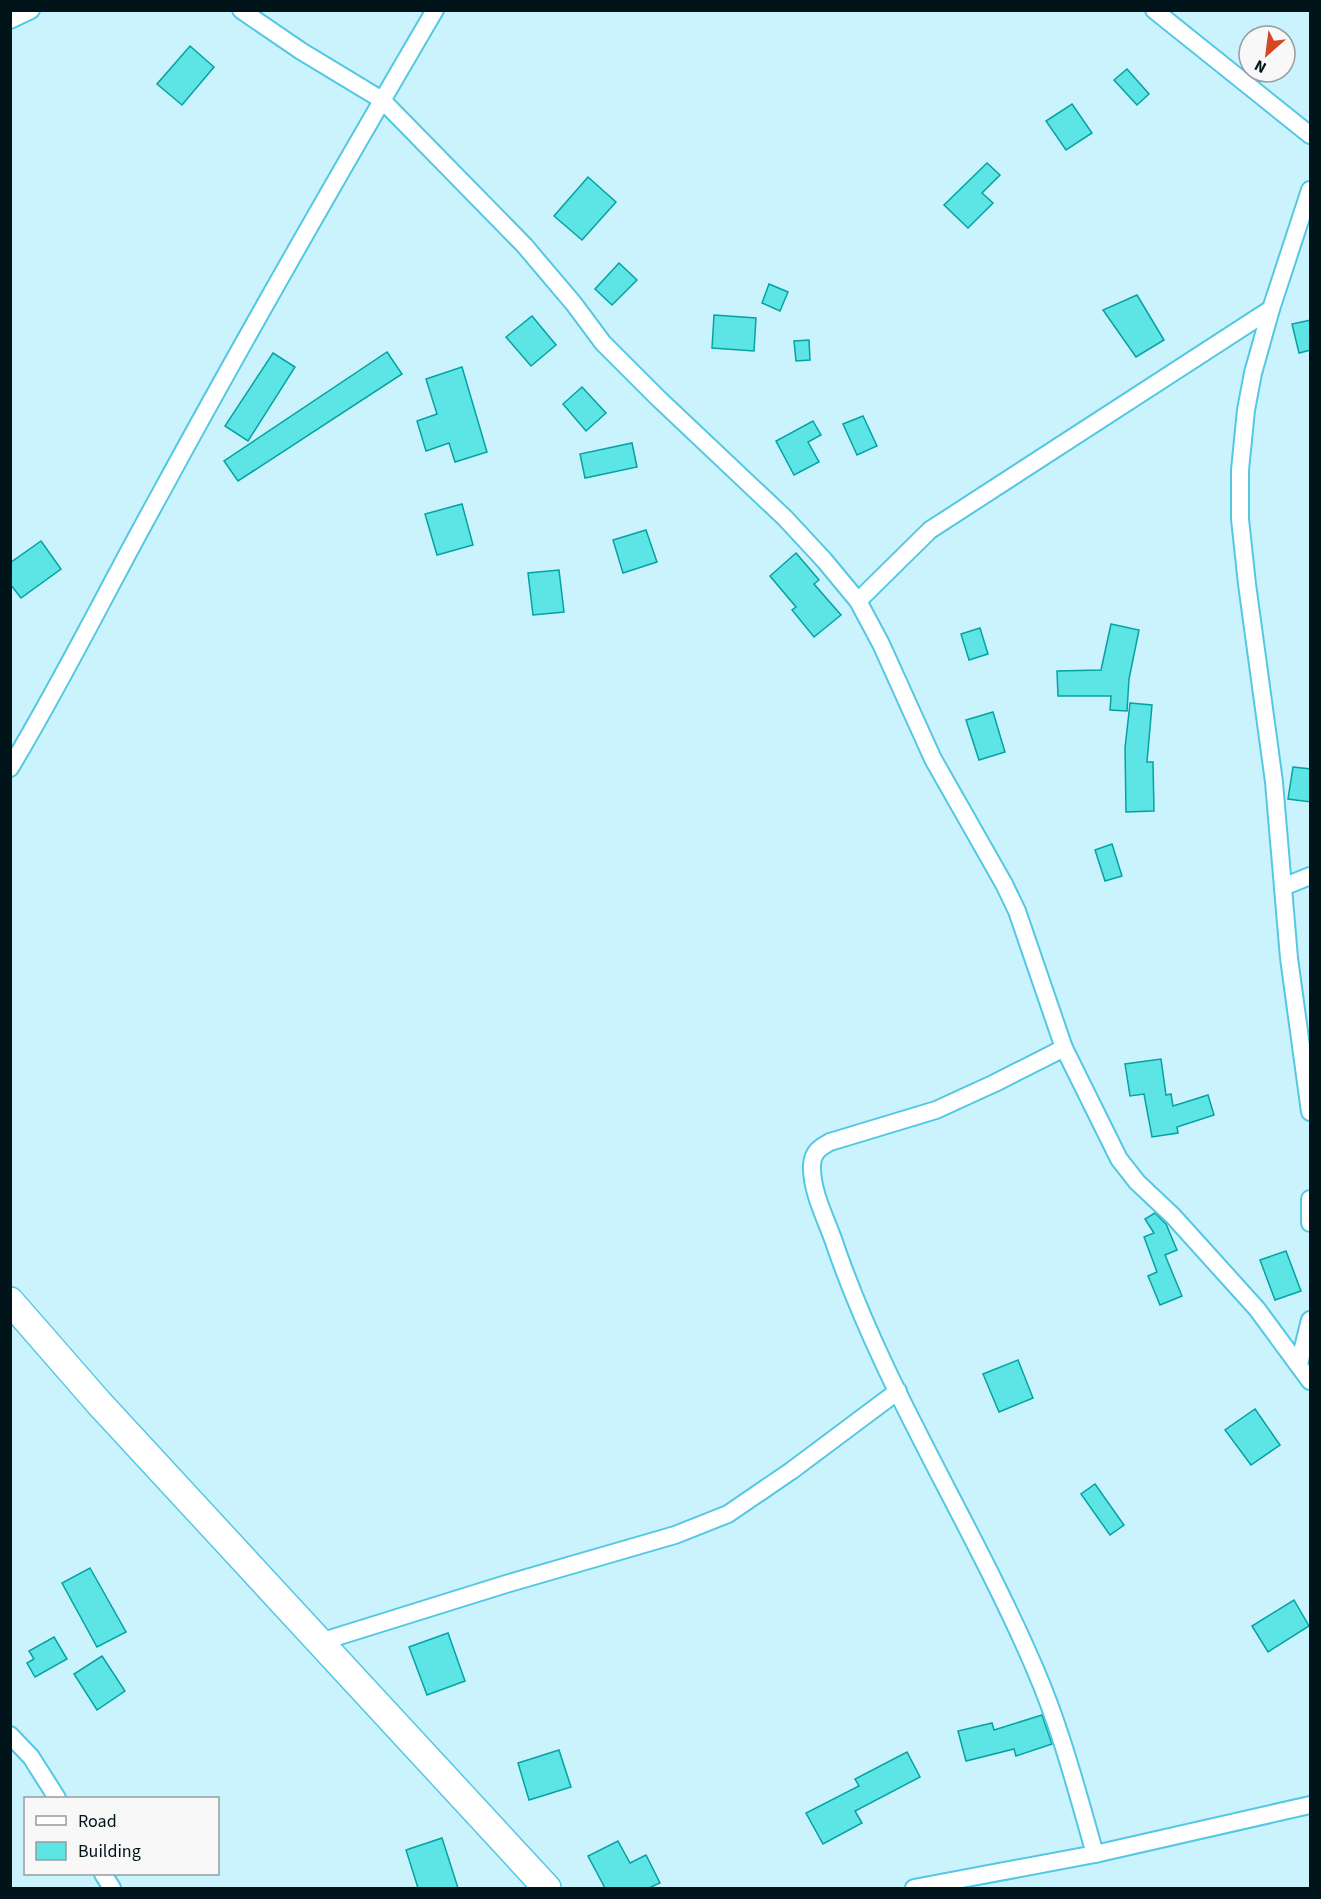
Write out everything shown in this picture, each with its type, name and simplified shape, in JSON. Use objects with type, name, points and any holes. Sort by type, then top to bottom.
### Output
[{"type":"main road","points":[[10,1301],[99,1402],[547,1888]]},
{"type":"street","points":[[10,20],[31,10]]},
{"type":"street","points":[[241,10],[382,100],[524,245],[574,304],[603,344],[785,518],[858,601],[881,644],[933,759],[1017,911],[1064,1048],[1119,1159],[1137,1182],[1173,1216],[1257,1309],[1311,1381]]},
{"type":"street","points":[[10,768],[43,714],[174,468],[435,10]]},
{"type":"street","points":[[1154,10],[1311,135]]},
{"type":"street","points":[[1311,190],[1271,309],[1253,373],[1246,411],[1240,470],[1240,519],[1247,584],[1274,782],[1289,958],[1311,1112]]},
{"type":"street","points":[[858,601],[930,530],[1271,309]]},
{"type":"street","points":[[1283,887],[1311,876]]},
{"type":"street","points":[[1064,1048],[936,1110],[830,1142],[818,1149],[813,1157],[812,1168],[814,1185],[846,1278],[898,1391],[1035,1669],[1066,1750],[1095,1854]]},
{"type":"street","points":[[1311,1199],[1311,1223]]},
{"type":"street","points":[[1299,1364],[1311,1320]]},
{"type":"street","points":[[320,1642],[506,1584],[675,1535],[728,1514],[791,1471],[898,1391]]},
{"type":"street","points":[[10,1735],[31,1757],[56,1797]]},
{"type":"street","points":[[914,1888],[1095,1854],[1311,1805]]},
{"type":"building","points":[[190,46],[214,67],[182,105],[157,84]]},
{"type":"building","points":[[1127,69],[1149,94],[1137,105],[1114,80]]},
{"type":"building","points":[[1072,104],[1092,133],[1066,150],[1046,121]]},
{"type":"building","points":[[987,163],[1000,175],[982,193],[993,203],[968,228],[944,205]]},
{"type":"building","points":[[588,177],[616,202],[582,240],[554,216]]},
{"type":"building","points":[[619,263],[637,280],[612,305],[595,289]]},
{"type":"building","points":[[769,284],[788,292],[780,311],[762,303]]},
{"type":"building","points":[[1137,295],[1164,340],[1136,357],[1103,310]]},
{"type":"building","points":[[714,315],[756,318],[754,351],[712,348]]},
{"type":"building","points":[[532,316],[556,345],[531,366],[506,337]]},
{"type":"building","points":[[1311,320],[1311,350],[1299,353],[1292,324]]},
{"type":"building","points":[[809,340],[810,360],[796,361],[794,341]]},
{"type":"building","points":[[387,352],[402,374],[238,481],[224,461]]},
{"type":"building","points":[[273,353],[295,367],[248,441],[225,426]]},
{"type":"building","points":[[462,367],[487,452],[455,462],[449,443],[426,451],[417,421],[437,414],[426,379]]},
{"type":"building","points":[[582,387],[606,413],[586,431],[563,404]]},
{"type":"building","points":[[863,416],[877,446],[857,455],[843,424]]},
{"type":"building","points":[[813,421],[821,435],[808,442],[819,462],[794,475],[776,441]]},
{"type":"building","points":[[632,443],[637,467],[585,478],[580,454]]},
{"type":"building","points":[[462,504],[473,545],[437,555],[425,514]]},
{"type":"building","points":[[646,530],[657,562],[623,573],[613,540]]},
{"type":"building","points":[[41,541],[61,569],[21,598],[10,584],[10,563]]},
{"type":"building","points":[[796,553],[819,580],[814,584],[841,615],[814,637],[792,610],[796,607],[770,576]]},
{"type":"building","points":[[559,570],[564,612],[533,615],[528,573]]},
{"type":"building","points":[[1111,624],[1139,630],[1129,679],[1127,711],[1110,710],[1111,696],[1058,696],[1057,671],[1101,670]]},
{"type":"building","points":[[980,628],[988,654],[969,660],[961,634]]},
{"type":"building","points":[[1130,703],[1152,705],[1147,762],[1153,762],[1154,811],[1126,812],[1125,748]]},
{"type":"building","points":[[993,712],[1005,752],[979,760],[966,720]]},
{"type":"building","points":[[1293,767],[1311,769],[1311,802],[1288,799]]},
{"type":"building","points":[[1112,844],[1122,876],[1105,881],[1095,850]]},
{"type":"building","points":[[1161,1059],[1166,1095],[1171,1094],[1173,1106],[1208,1095],[1214,1115],[1177,1127],[1178,1133],[1152,1137],[1144,1094],[1130,1096],[1125,1064]]},
{"type":"building","points":[[1155,1213],[1166,1224],[1177,1250],[1165,1255],[1182,1296],[1160,1305],[1148,1276],[1157,1272],[1144,1237],[1154,1233],[1145,1219]]},
{"type":"building","points":[[1286,1251],[1301,1291],[1275,1300],[1260,1260]]},
{"type":"building","points":[[1018,1360],[1033,1398],[999,1412],[983,1374]]},
{"type":"building","points":[[1255,1409],[1280,1445],[1251,1465],[1225,1430]]},
{"type":"building","points":[[1095,1484],[1124,1525],[1110,1535],[1081,1494]]},
{"type":"building","points":[[90,1568],[126,1632],[97,1647],[62,1583]]},
{"type":"building","points":[[1294,1600],[1309,1626],[1268,1652],[1252,1626]]},
{"type":"building","points":[[448,1633],[465,1681],[427,1695],[409,1647]]},
{"type":"building","points":[[54,1637],[67,1659],[35,1677],[27,1663],[34,1659],[29,1651]]},
{"type":"building","points":[[102,1656],[125,1691],[97,1710],[74,1674]]},
{"type":"building","points":[[1042,1715],[1052,1744],[1016,1756],[1014,1749],[966,1761],[958,1731],[992,1723],[994,1730]]},
{"type":"building","points":[[559,1750],[571,1787],[529,1800],[518,1763]]},
{"type":"building","points":[[907,1752],[920,1777],[855,1811],[862,1823],[823,1844],[806,1813],[859,1786],[855,1779]]},
{"type":"building","points":[[442,1838],[458,1888],[418,1888],[406,1850]]},
{"type":"building","points":[[618,1841],[630,1863],[646,1855],[660,1883],[649,1888],[605,1888],[588,1856]]}]
